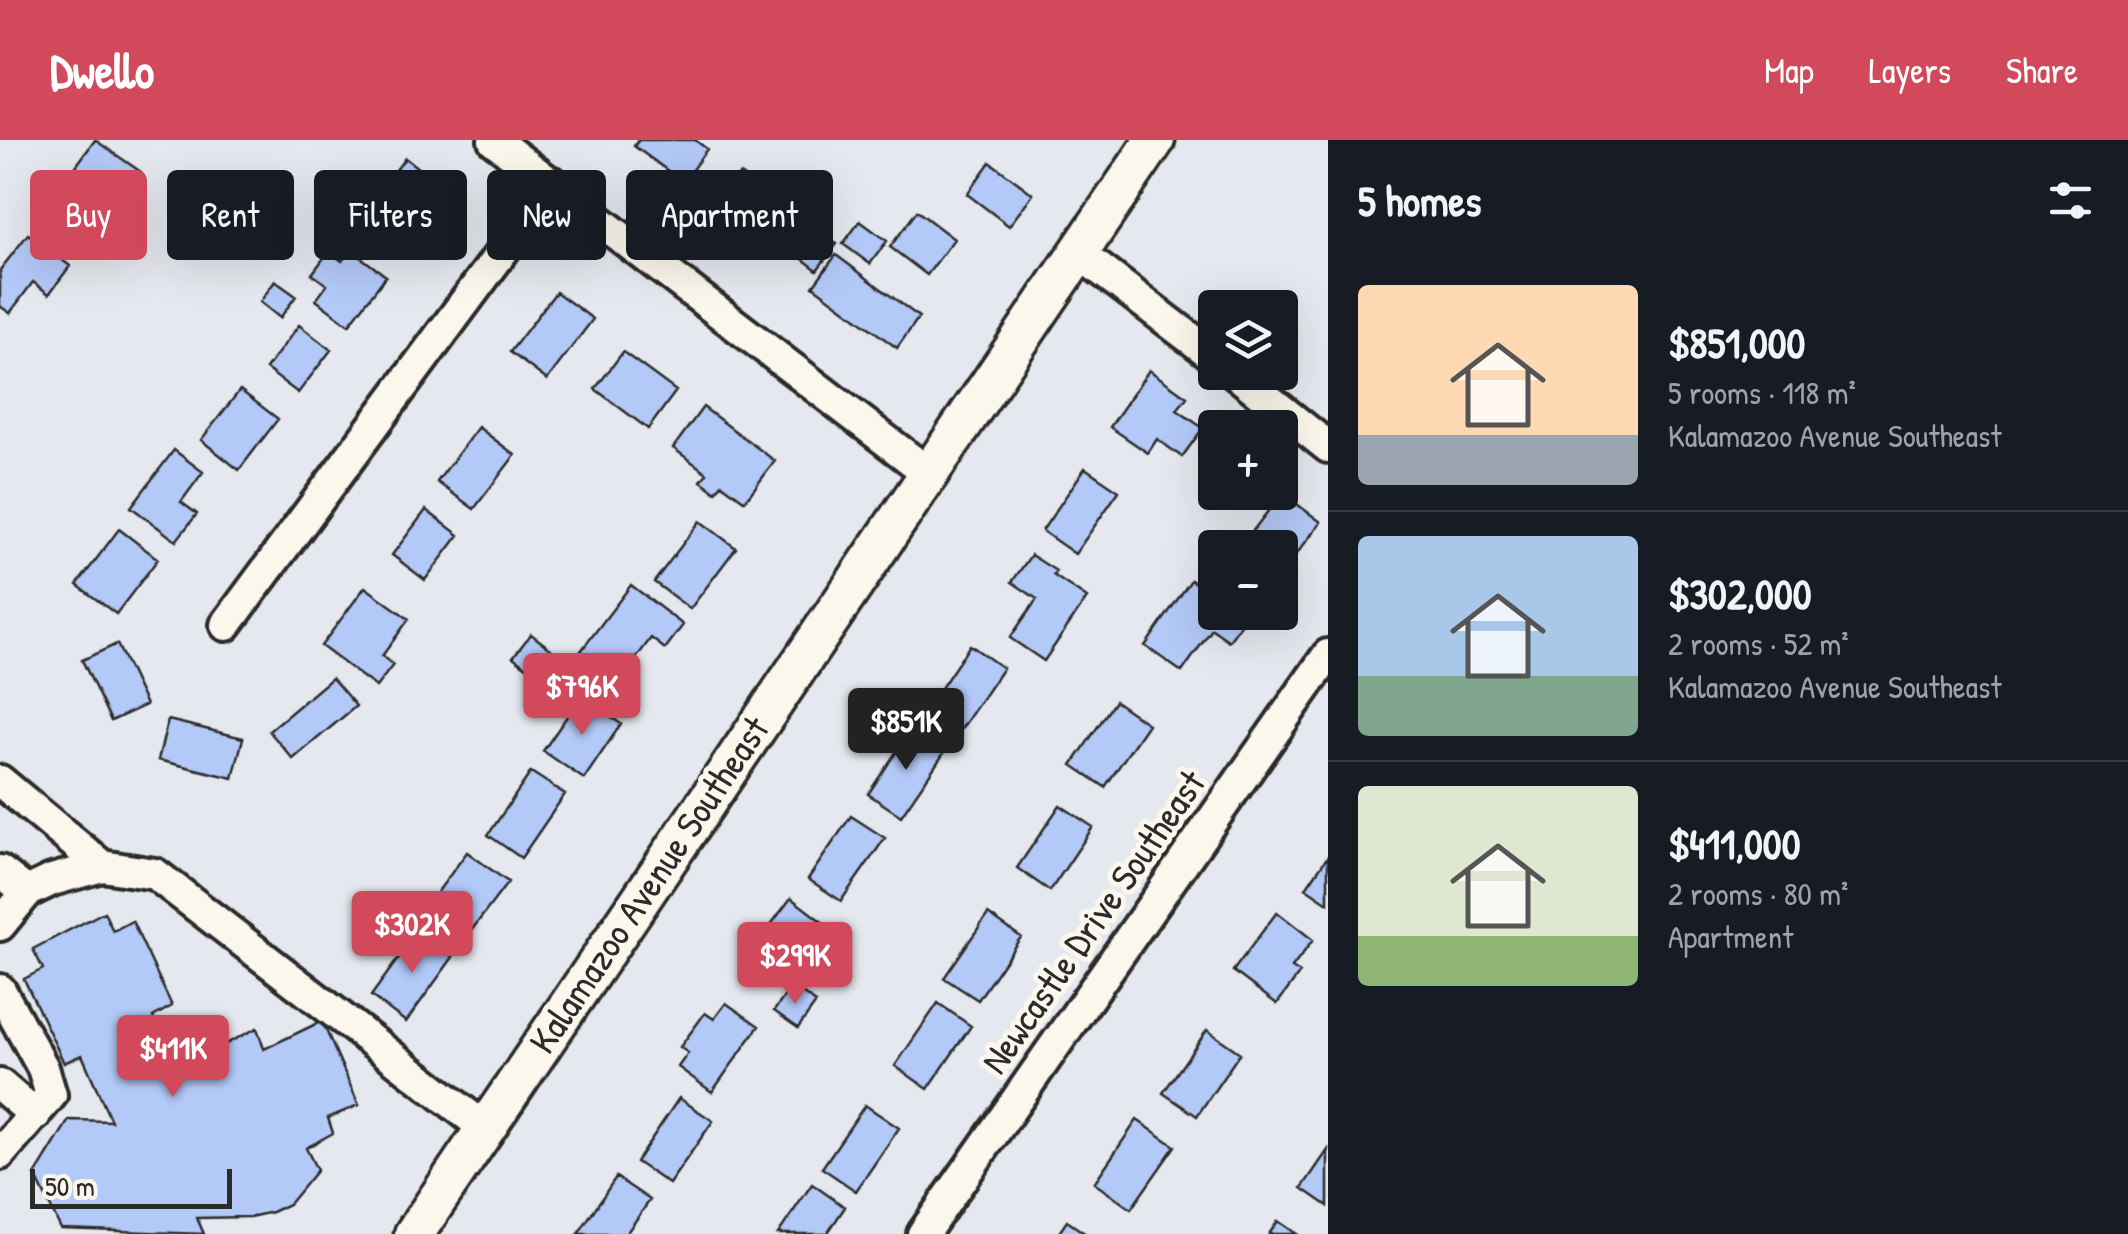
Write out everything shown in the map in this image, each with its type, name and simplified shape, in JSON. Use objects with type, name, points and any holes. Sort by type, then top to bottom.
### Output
[{"type":"main road","name":"Kalamazoo Avenue Southeast","points":[[414,1234],[1155,140]]},
{"type":"street","points":[[494,140],[534,170]]},
{"type":"street","points":[[606,224],[931,474]]},
{"type":"street","points":[[1079,253],[1198,344]]},
{"type":"street","points":[[226,625],[495,260]]},
{"type":"street","points":[[1257,390],[1328,447]]},
{"type":"street","name":"Newcastle Drive Southeast","points":[[923,1234],[1328,655]]},
{"type":"street","points":[[0,781],[102,866]]},
{"type":"street","points":[[0,924],[27,892],[52,880],[102,866],[155,874],[486,1129]]},
{"type":"street","points":[[0,870],[27,892]]},
{"type":"street","points":[[0,990],[44,1068],[51,1095],[0,1154]]},
{"type":"street","points":[[0,1085],[35,1114]]},
{"type":"building","points":[[95,140],[138,170],[73,170]]},
{"type":"building","points":[[639,140],[695,140],[707,149],[692,170],[667,170],[634,146]]},
{"type":"building","points":[[405,158],[421,170],[396,170]]},
{"type":"building","points":[[990,162],[1033,194],[1009,226],[967,194]]},
{"type":"building","points":[[917,211],[954,239],[927,275],[890,247]]},
{"type":"building","points":[[860,221],[887,241],[870,264],[843,244]]},
{"type":"building","points":[[28,234],[30,260],[62,260],[70,266],[49,294],[33,282],[10,313],[0,306],[0,270]]},
{"type":"building","points":[[836,255],[919,317],[897,348],[813,286]]},
{"type":"building","points":[[322,260],[364,260],[386,276],[349,325],[316,300],[327,285],[312,274]]},
{"type":"building","points":[[804,260],[825,260],[817,270]]},
{"type":"building","points":[[275,281],[296,296],[280,318],[260,302]]},
{"type":"building","points":[[556,292],[593,319],[547,380],[510,352]]},
{"type":"building","points":[[299,325],[331,350],[298,393],[266,369]]},
{"type":"building","points":[[623,352],[676,391],[648,429],[595,389]]},
{"type":"building","points":[[1149,370],[1187,397],[1177,410],[1198,425],[1198,435],[1182,457],[1157,439],[1148,453],[1110,427]]},
{"type":"building","points":[[240,390],[278,419],[239,470],[201,440]]},
{"type":"building","points":[[703,407],[775,461],[745,501],[722,484],[716,492],[701,481],[707,473],[673,448]]},
{"type":"building","points":[[478,427],[515,455],[474,509],[437,482]]},
{"type":"building","points":[[174,450],[203,472],[181,502],[197,514],[176,541],[131,507]]},
{"type":"building","points":[[1085,468],[1119,491],[1075,554],[1042,531]]},
{"type":"building","points":[[1298,505],[1321,522],[1298,552],[1298,530],[1253,530],[1269,510],[1298,510]]},
{"type":"building","points":[[426,510],[459,535],[425,580],[392,555]]},
{"type":"building","points":[[700,521],[736,548],[690,609],[654,582]]},
{"type":"building","points":[[119,529],[158,559],[116,614],[77,585]]},
{"type":"building","points":[[1031,555],[1087,598],[1044,661],[1010,638],[1037,599],[1012,582]]},
{"type":"building","points":[[1191,580],[1198,585],[1198,630],[1211,630],[1182,672],[1145,646]]},
{"type":"building","points":[[631,585],[683,625],[665,649],[651,638],[620,680],[581,651]]},
{"type":"building","points":[[365,587],[409,619],[382,656],[393,665],[376,687],[321,646]]},
{"type":"building","points":[[1213,630],[1237,630],[1229,641]]},
{"type":"building","points":[[531,634],[552,650],[535,673],[513,657]]},
{"type":"building","points":[[117,644],[146,705],[111,721],[82,660]]},
{"type":"building","points":[[970,645],[1003,668],[960,731],[927,709]]},
{"type":"building","points":[[332,678],[356,706],[293,759],[269,731]]},
{"type":"building","points":[[581,696],[621,724],[584,779],[543,751]]},
{"type":"building","points":[[1115,701],[1148,724],[1105,787],[1072,765]]},
{"type":"building","points":[[168,720],[243,738],[233,778],[158,760]]},
{"type":"building","points":[[911,730],[944,753],[901,816],[868,794]]},
{"type":"building","points":[[531,772],[565,794],[521,858],[488,835]]},
{"type":"building","points":[[1060,805],[1093,827],[1050,891],[1017,868]]},
{"type":"building","points":[[851,816],[885,838],[841,901],[808,879]]},
{"type":"building","points":[[467,852],[508,882],[468,935],[428,905]]},
{"type":"building","points":[[1328,856],[1328,903],[1306,888]]},
{"type":"building","points":[[791,898],[825,924],[782,981],[748,955]]},
{"type":"building","points":[[104,912],[113,931],[132,921],[172,1006],[153,1017],[177,1069],[257,1028],[264,1049],[322,1021],[359,1105],[328,1118],[333,1133],[306,1148],[317,1170],[289,1204],[250,1217],[197,1218],[204,1234],[61,1229],[35,1175],[69,1120],[111,1121],[82,1055],[64,1063],[24,979],[43,969],[33,949]]},
{"type":"building","points":[[1277,912],[1313,940],[1292,968],[1300,973],[1277,1004],[1233,971]]},
{"type":"building","points":[[988,914],[1021,937],[978,1000],[944,978]]},
{"type":"building","points":[[418,931],[453,957],[406,1022],[371,996]]},
{"type":"building","points":[[792,986],[816,1003],[798,1028],[774,1011]]},
{"type":"building","points":[[726,1003],[759,1026],[712,1092],[678,1067],[688,1053],[680,1047],[705,1013],[714,1019]]},
{"type":"building","points":[[938,1003],[971,1026],[928,1089],[895,1066]]},
{"type":"building","points":[[1207,1030],[1240,1053],[1197,1116],[1163,1093]]},
{"type":"building","points":[[679,1098],[713,1121],[669,1184],[636,1162]]},
{"type":"building","points":[[865,1105],[899,1128],[856,1191],[822,1168]]},
{"type":"building","points":[[1137,1120],[1175,1146],[1131,1209],[1094,1183]]},
{"type":"building","points":[[1328,1150],[1328,1206],[1302,1188]]},
{"type":"building","points":[[616,1177],[650,1200],[626,1234],[578,1234]]},
{"type":"building","points":[[812,1184],[845,1207],[827,1234],[778,1234]]},
{"type":"building","points":[[1067,1221],[1086,1234],[1058,1234]]},
{"type":"building","points":[[1278,1221],[1297,1234],[1269,1234]]}]
